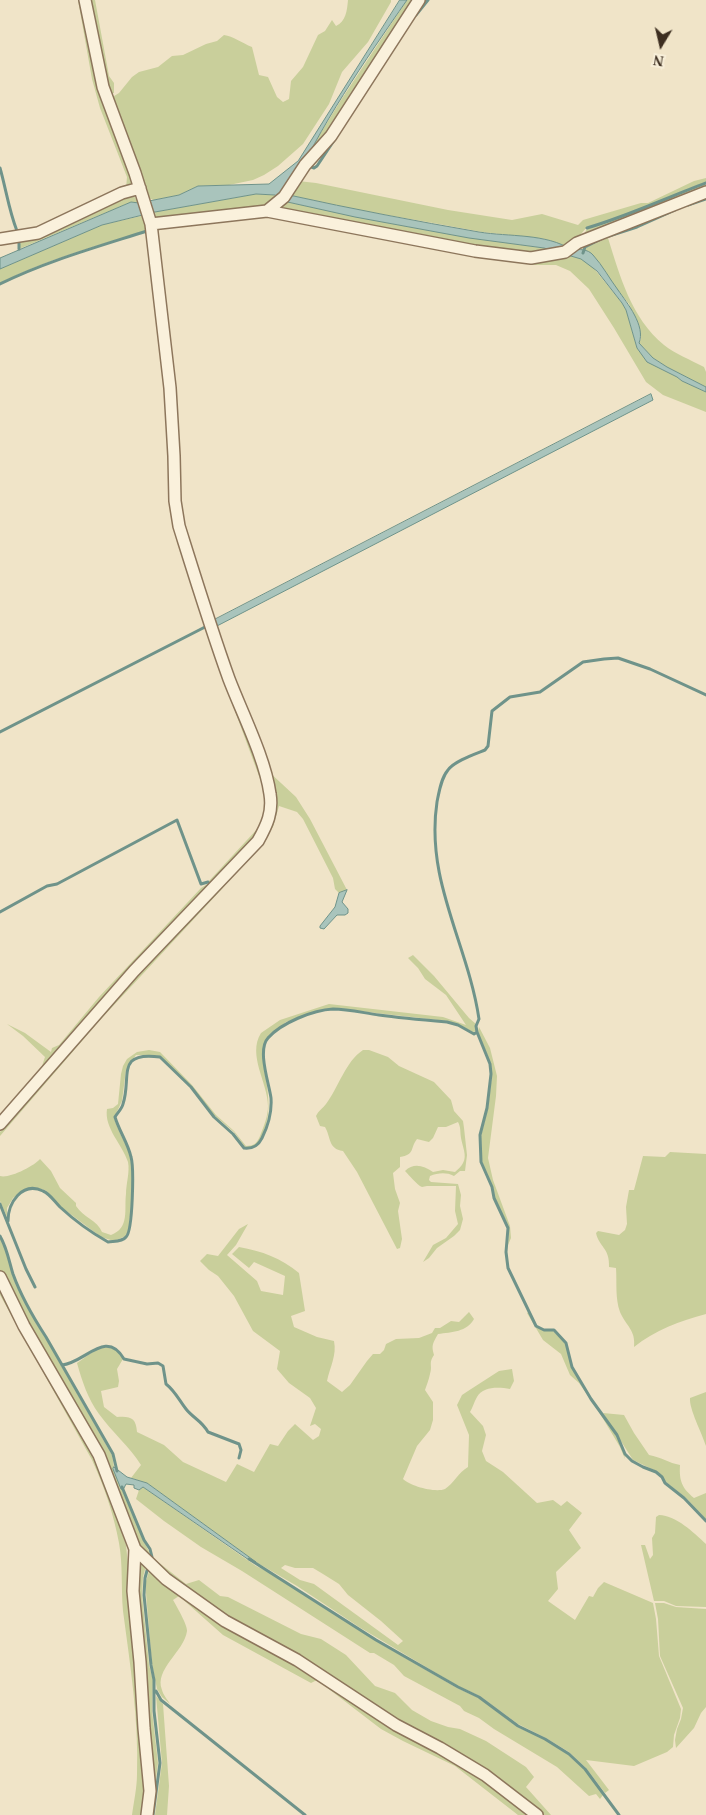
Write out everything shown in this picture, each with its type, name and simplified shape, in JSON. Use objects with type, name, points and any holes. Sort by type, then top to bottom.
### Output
[{"type":"street","points":[[0,1124],[134,971],[258,841],[267,826],[271,812],[270,794],[263,765],[229,678],[179,526],[175,501],[170,388],[151,222],[103,87],[85,0]]},
{"type":"street","points":[[267,211],[284,197],[330,136],[419,0]]},
{"type":"street","points":[[0,239],[38,233],[122,193],[140,188]]},
{"type":"street","points":[[151,222],[267,211],[475,251],[531,258],[565,252],[577,243],[706,192]]},
{"type":"street","points":[[0,1277],[24,1326],[99,1455],[135,1549],[133,1591],[150,1791],[147,1815]]},
{"type":"street","points":[[135,1549],[166,1579],[225,1622],[297,1660],[396,1725],[485,1775],[537,1815]]},
{"type":"green space","points":[[78,0],[83,0],[133,181],[132,186],[126,189],[127,177],[100,108],[92,79]]},
{"type":"green space","points":[[89,0],[95,0],[109,76],[114,83],[114,93],[110,94]]},
{"type":"green space","points":[[348,0],[391,0],[391,2],[368,42],[342,72],[329,104],[303,144],[278,166],[253,180],[229,185],[198,186],[179,195],[154,200],[148,198],[111,98],[119,93],[132,77],[139,72],[158,67],[172,56],[183,55],[217,41],[224,35],[252,47],[259,75],[268,77],[277,97],[283,102],[289,99],[291,81],[303,67],[318,35],[325,31],[332,20],[336,26],[339,24],[344,18]]},
{"type":"green space","points":[[407,0],[416,0],[329,135],[304,160],[341,100]]},
{"type":"green space","points":[[706,178],[706,182],[587,227],[575,238],[584,234],[587,229],[706,184],[706,190],[568,248],[545,239],[482,232],[352,209],[289,195],[298,181],[448,210],[512,220],[542,214],[578,225],[583,220],[641,203],[648,203],[694,181]]},
{"type":"green space","points":[[256,194],[275,195],[271,201],[260,208],[156,221],[155,212]]},
{"type":"green space","points":[[133,195],[139,203],[131,202],[19,249],[21,240],[121,196]]},
{"type":"green space","points":[[283,201],[413,228],[544,248],[552,251],[531,255],[475,248],[275,208]]},
{"type":"green space","points":[[141,216],[146,217],[150,230],[55,260],[0,283],[0,269],[102,225]]},
{"type":"green space","points":[[608,238],[628,296],[643,322],[668,348],[704,367],[706,387],[653,358],[639,343],[641,338],[629,304],[600,264],[585,250],[587,247]]},
{"type":"green space","points":[[565,254],[581,259],[592,266],[622,303],[626,310],[637,348],[648,362],[706,392],[706,412],[663,395],[646,382],[589,289],[570,271],[556,265],[535,265],[485,257]]},
{"type":"green space","points":[[225,684],[248,736],[268,795],[264,817],[263,787]]},
{"type":"green space","points":[[267,770],[296,797],[310,819],[347,890],[339,893],[335,889],[333,878],[303,819],[297,812],[279,806],[273,827],[265,839],[220,891],[101,1019],[0,1136],[0,1132],[30,1096],[269,828]]},
{"type":"green space","points":[[264,818],[262,829],[0,1116],[41,1069],[45,1057],[7,1024],[25,1033],[51,1052],[52,1048],[59,1045],[99,997],[201,888],[209,883],[259,827]]},
{"type":"green space","points":[[413,955],[476,1024],[476,1031],[473,1032],[458,1024],[447,1021],[331,1008],[286,1022],[265,1042],[264,1056],[269,1107],[267,1120],[256,1146],[248,1148],[245,1147],[234,1132],[215,1116],[191,1086],[160,1056],[136,1055],[126,1070],[122,1101],[114,1118],[130,1155],[131,1162],[132,1200],[126,1236],[114,1241],[101,1237],[61,1207],[45,1190],[36,1188],[25,1190],[13,1198],[7,1208],[7,1217],[0,1201],[0,1176],[9,1176],[21,1171],[40,1159],[51,1171],[60,1188],[102,1232],[111,1235],[121,1228],[125,1218],[128,1162],[108,1123],[107,1109],[113,1108],[118,1104],[123,1066],[127,1059],[137,1052],[149,1050],[160,1052],[192,1085],[216,1115],[234,1131],[246,1146],[249,1146],[255,1144],[259,1138],[268,1110],[267,1097],[257,1060],[257,1042],[261,1033],[280,1020],[329,1004],[443,1017],[466,1025],[446,995],[425,979],[408,958]]},
{"type":"green space","points":[[479,1027],[490,1048],[497,1076],[488,1158],[493,1180],[510,1226],[511,1238],[508,1245],[509,1227],[495,1198],[493,1187],[482,1162],[481,1136],[488,1108],[492,1075],[491,1064],[478,1032]]},
{"type":"green space","points":[[363,1050],[369,1050],[388,1057],[399,1066],[434,1082],[451,1100],[454,1111],[463,1121],[467,1155],[465,1171],[460,1171],[454,1176],[445,1173],[436,1174],[430,1176],[429,1180],[431,1182],[458,1184],[463,1219],[460,1230],[423,1262],[433,1245],[446,1238],[458,1224],[455,1211],[456,1186],[422,1187],[405,1171],[415,1166],[426,1168],[433,1172],[443,1170],[455,1172],[460,1168],[465,1156],[460,1126],[458,1122],[446,1127],[438,1127],[429,1142],[417,1139],[410,1153],[400,1157],[400,1167],[393,1173],[395,1189],[400,1203],[398,1211],[402,1239],[400,1248],[397,1249],[357,1172],[343,1151],[338,1150],[332,1145],[325,1127],[320,1126],[316,1116],[331,1097],[351,1061]]},
{"type":"green space","points":[[670,1152],[706,1154],[706,1314],[668,1327],[634,1347],[634,1336],[618,1307],[616,1268],[609,1267],[608,1256],[599,1242],[596,1233],[598,1231],[619,1235],[625,1230],[629,1190],[634,1190],[643,1156],[665,1157]]},
{"type":"green space","points":[[248,1224],[236,1245],[227,1255],[257,1281],[261,1291],[283,1295],[285,1276],[254,1262],[249,1268],[232,1254],[239,1247],[271,1256],[299,1273],[305,1311],[291,1316],[294,1327],[317,1337],[334,1341],[334,1356],[327,1381],[342,1392],[350,1385],[373,1354],[380,1354],[386,1344],[396,1339],[419,1338],[432,1333],[435,1328],[440,1328],[451,1321],[459,1322],[469,1312],[474,1319],[467,1327],[459,1331],[438,1334],[434,1342],[431,1371],[425,1390],[433,1402],[433,1420],[430,1430],[417,1446],[403,1479],[406,1482],[423,1488],[441,1490],[448,1487],[468,1467],[469,1435],[457,1405],[462,1395],[468,1391],[499,1371],[512,1369],[514,1381],[510,1389],[496,1388],[483,1391],[477,1397],[470,1412],[483,1426],[486,1435],[482,1451],[486,1461],[503,1472],[537,1503],[553,1500],[561,1506],[567,1501],[582,1513],[569,1530],[581,1548],[556,1572],[558,1589],[548,1601],[575,1620],[589,1596],[593,1597],[604,1582],[653,1603],[659,1656],[681,1709],[673,1747],[667,1752],[634,1766],[586,1760],[609,1790],[605,1793],[586,1768],[569,1752],[518,1724],[480,1696],[458,1686],[359,1627],[297,1586],[256,1562],[147,1483],[131,1478],[141,1465],[95,1408],[86,1390],[77,1363],[100,1348],[112,1348],[123,1359],[117,1369],[118,1387],[101,1391],[104,1407],[117,1417],[132,1419],[137,1432],[164,1445],[183,1462],[226,1482],[237,1464],[254,1472],[270,1444],[278,1446],[295,1424],[313,1440],[319,1436],[321,1429],[315,1424],[310,1426],[316,1408],[310,1398],[289,1383],[277,1369],[280,1351],[253,1331],[234,1296],[218,1276],[200,1261],[207,1254],[218,1256],[239,1229]],"holes":[[[285,1565],[295,1568],[313,1568],[339,1584],[348,1595],[403,1641],[398,1645],[314,1584],[300,1580],[281,1568]]]},
{"type":"green space","points":[[0,1238],[31,1314],[112,1455],[113,1469],[150,1554],[148,1557],[139,1549],[101,1453],[27,1324],[0,1270]]},
{"type":"green space","points":[[0,1285],[94,1457],[103,1477],[126,1545],[129,1575],[128,1597],[146,1790],[142,1815],[132,1815],[137,1779],[137,1733],[123,1611],[120,1551],[117,1532],[92,1460],[0,1295]]},
{"type":"green space","points":[[529,1312],[533,1321],[540,1329],[553,1331],[566,1344],[572,1368],[623,1448],[625,1459],[596,1407],[579,1383],[570,1375],[561,1354],[543,1340],[527,1313]]},
{"type":"green space","points":[[706,1392],[706,1446],[690,1403],[690,1398]]},
{"type":"green space","points":[[603,1413],[624,1415],[649,1455],[680,1465],[682,1484],[687,1491],[694,1498],[706,1493],[706,1519],[656,1471],[633,1460]]},
{"type":"green space","points":[[143,1487],[256,1566],[274,1575],[376,1641],[457,1688],[479,1698],[517,1727],[545,1739],[569,1755],[585,1770],[603,1795],[600,1799],[596,1794],[589,1796],[557,1767],[479,1718],[464,1711],[460,1706],[404,1676],[394,1665],[374,1653],[370,1653],[201,1547],[136,1499],[139,1490]]},
{"type":"green space","points":[[659,1515],[678,1521],[706,1544],[706,1607],[676,1606],[664,1601],[654,1601],[641,1545],[645,1545],[650,1559],[653,1555],[652,1538],[655,1533],[656,1517]]},
{"type":"green space","points":[[138,1556],[146,1566],[142,1595],[149,1665],[153,1680],[152,1711],[158,1763],[151,1815],[135,1591]]},
{"type":"green space","points":[[153,1558],[186,1584],[199,1580],[220,1596],[228,1597],[301,1634],[321,1639],[346,1655],[375,1686],[395,1693],[412,1710],[431,1721],[460,1729],[486,1741],[526,1767],[534,1777],[526,1787],[551,1815],[539,1815],[225,1618],[151,1562]]},
{"type":"green space","points":[[150,1568],[297,1664],[486,1780],[531,1815],[518,1815],[455,1766],[381,1729],[317,1680],[311,1683],[223,1635],[179,1596],[173,1600],[184,1620],[187,1631],[185,1639],[162,1675],[163,1692],[170,1704],[157,1689],[152,1664],[146,1593],[146,1581]]},
{"type":"green space","points":[[655,1603],[664,1603],[676,1607],[706,1609],[706,1707],[694,1728],[676,1748],[675,1740],[683,1708],[660,1656]]},
{"type":"green space","points":[[156,1696],[163,1704],[169,1786],[167,1815],[155,1815],[162,1763]]},
{"type":"water","points":[[400,0],[407,0],[359,70],[329,119],[314,144],[289,195],[479,232],[539,238],[572,250],[589,252],[600,263],[638,322],[640,329],[639,343],[653,358],[706,387],[706,392],[647,362],[637,348],[626,310],[622,303],[597,271],[581,259],[544,248],[469,238],[355,217],[283,201],[275,195],[256,194],[155,212],[102,225],[0,269],[0,258],[131,202],[139,203],[179,195],[198,186],[269,184],[298,161]]},
{"type":"water","points":[[651,394],[653,400],[215,627],[214,620]]},
{"type":"water","points":[[347,890],[342,902],[348,909],[348,913],[337,915],[324,929],[320,928],[335,907],[339,893]]},
{"type":"water","points":[[114,1467],[127,1477],[147,1483],[256,1562],[249,1560],[143,1487],[139,1490],[134,1488],[134,1485],[126,1484],[123,1490],[121,1489],[113,1469]]},
{"type":"waterway","points":[[416,15],[428,0]]},
{"type":"waterway","points":[[309,166],[314,168],[317,166],[335,139]]},
{"type":"waterway","points":[[0,168],[17,231]]},
{"type":"waterway","points":[[587,228],[706,183]]},
{"type":"waterway","points":[[688,205],[706,199]]},
{"type":"waterway","points":[[609,236],[637,227],[675,210]]},
{"type":"waterway","points":[[0,284],[54,261],[147,231]]},
{"type":"waterway","points":[[583,253],[585,247],[601,239]]},
{"type":"waterway","points":[[19,241],[19,249]]},
{"type":"waterway","points":[[0,732],[207,626]]},
{"type":"waterway","points":[[706,695],[650,669],[618,658],[583,662],[540,692],[510,697],[492,711],[488,746],[485,750],[460,761],[446,773],[437,802],[435,831],[437,859],[442,886],[474,991],[479,1019],[476,1026],[477,1032],[490,1064],[491,1074],[487,1108],[480,1135],[481,1162],[492,1187],[494,1198],[508,1228],[506,1252],[508,1268],[536,1326],[544,1330],[554,1330],[566,1343],[572,1367],[591,1399],[617,1435],[625,1454],[632,1461],[656,1472],[665,1483],[684,1498],[706,1521]]},
{"type":"waterway","points":[[0,912],[177,820],[201,884],[208,882]]},
{"type":"waterway","points":[[8,1221],[11,1207],[18,1196],[23,1191],[35,1189],[48,1194],[71,1217],[108,1242],[120,1241],[126,1237],[131,1212],[132,1163],[128,1147],[115,1117],[122,1108],[128,1068],[136,1058],[146,1056],[160,1057],[191,1087],[214,1117],[233,1134],[244,1148],[250,1148],[257,1145],[260,1141],[270,1114],[271,1098],[264,1058],[265,1043],[274,1032],[289,1022],[316,1012],[339,1009],[447,1022],[458,1025],[474,1034],[477,1032]]},
{"type":"waterway","points":[[0,1204],[35,1287]]},
{"type":"waterway","points":[[0,1236],[13,1274],[24,1298],[113,1454],[117,1471]]},
{"type":"waterway","points":[[62,1365],[71,1363],[103,1347],[117,1350],[124,1359],[147,1364],[158,1363],[163,1366],[166,1384],[208,1432],[239,1444],[241,1450],[239,1458]]},
{"type":"waterway","points":[[122,1487],[152,1557]]},
{"type":"waterway","points":[[249,1559],[376,1640],[479,1697],[518,1726],[545,1739],[569,1754],[585,1769],[619,1815]]},
{"type":"waterway","points":[[148,1567],[144,1595],[154,1680],[154,1711],[160,1763],[153,1815]]},
{"type":"waterway","points":[[156,1691],[161,1700],[305,1815]]}]
